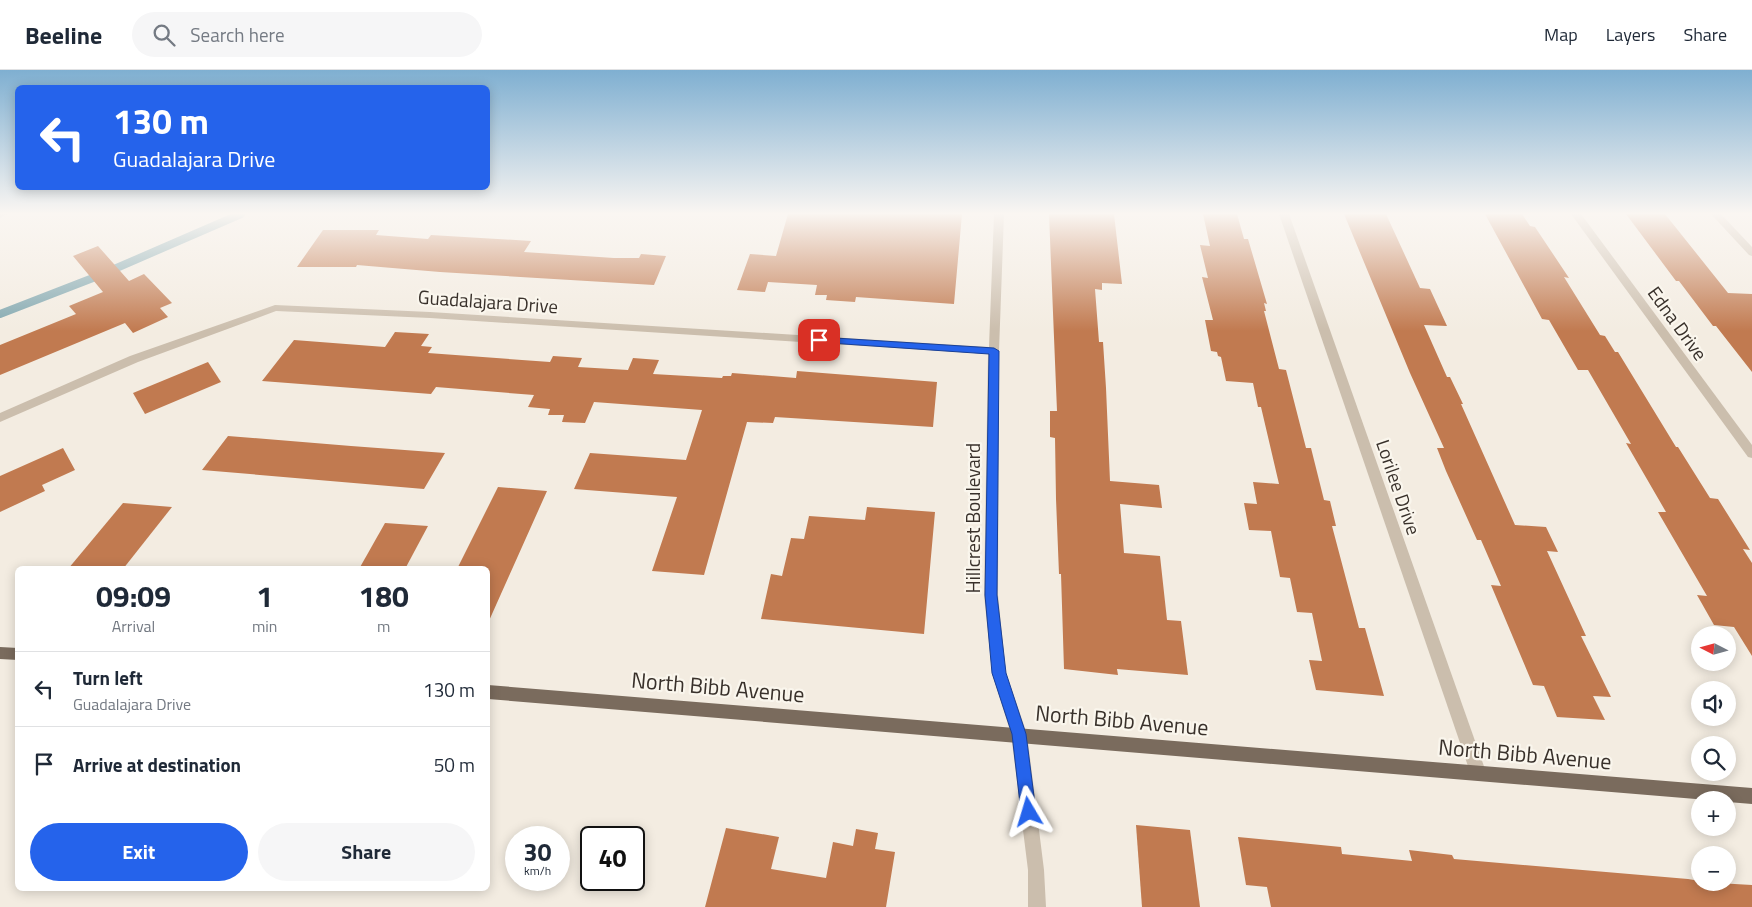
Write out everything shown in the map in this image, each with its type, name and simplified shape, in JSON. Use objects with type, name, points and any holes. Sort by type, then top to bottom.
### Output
[{"type":"main road","points":[[0,653],[15,654]]},
{"type":"main road","name":"North Bibb Avenue","points":[[490,692],[1019,734],[1752,796]]},
{"type":"street","name":"Hillcrest Boulevard","points":[[997,253],[991,595],[999,673],[1019,734],[1036,870],[1037,907]]},
{"type":"street","name":"Lorilee Drive","points":[[1298,253],[1478,772]]},
{"type":"street","name":"Edna Drive","points":[[1605,253],[1752,454]]},
{"type":"street","name":"Guadalajara Drive","points":[[0,418],[134,360],[275,308],[430,315],[994,351]]},
{"type":"building","points":[[80,253],[104,253],[129,281],[144,274],[172,303],[160,308],[168,317],[133,333],[125,323],[0,375],[0,345],[76,314],[69,306],[103,292],[73,256]]},
{"type":"building","points":[[307,253],[540,253],[614,258],[639,258],[641,254],[666,256],[654,285],[357,265],[356,267],[297,267]]},
{"type":"building","points":[[777,253],[959,253],[954,304],[856,297],[855,302],[826,300],[827,295],[815,295],[817,285],[768,282],[765,292],[737,290],[750,254],[776,256]]},
{"type":"building","points":[[1051,253],[1118,253],[1122,284],[1102,283],[1102,290],[1095,289],[1099,342],[1103,342],[1110,481],[1159,485],[1162,508],[1120,504],[1124,553],[1160,556],[1167,620],[1181,621],[1188,675],[1117,669],[1118,675],[1064,669],[1055,438],[1050,437],[1050,411],[1057,411]]},
{"type":"building","points":[[1202,253],[1252,253],[1267,304],[1264,303],[1266,311],[1264,311],[1279,369],[1286,370],[1306,448],[1311,448],[1324,500],[1330,501],[1336,526],[1332,526],[1359,628],[1365,628],[1384,696],[1316,690],[1309,660],[1322,661],[1312,613],[1297,612],[1290,578],[1280,577],[1271,531],[1249,530],[1244,503],[1257,504],[1253,482],[1279,484],[1261,407],[1258,407],[1253,383],[1226,381],[1221,357],[1218,356],[1217,352],[1211,351],[1205,320],[1213,320],[1202,277],[1208,278]]},
{"type":"building","points":[[1360,253],[1404,253],[1420,288],[1430,289],[1447,326],[1424,325],[1447,377],[1450,377],[1463,404],[1461,404],[1515,525],[1546,527],[1558,552],[1547,551],[1586,636],[1581,636],[1611,697],[1593,696],[1605,720],[1557,717],[1544,686],[1533,685],[1491,585],[1501,586],[1481,540],[1477,540],[1446,471],[1437,448],[1444,448],[1410,373]]},
{"type":"building","points":[[1506,253],[1552,253],[1569,278],[1564,277],[1600,335],[1605,336],[1615,352],[1618,352],[1676,447],[1678,447],[1710,498],[1718,499],[1750,550],[1743,549],[1752,563],[1752,656],[1736,630],[1736,626],[1714,625],[1697,595],[1707,596],[1658,512],[1666,512],[1626,443],[1631,444],[1588,370],[1578,370],[1549,320],[1542,319]]},
{"type":"building","points":[[1655,253],[1696,253],[1728,293],[1752,294],[1752,372],[1716,326],[1713,326],[1679,281],[1676,281]]},
{"type":"building","points":[[395,332],[429,334],[421,346],[432,347],[428,353],[550,362],[553,356],[582,358],[578,367],[628,370],[633,358],[659,360],[653,374],[722,378],[723,376],[731,376],[732,373],[796,378],[797,371],[937,382],[933,427],[775,417],[773,423],[747,422],[704,575],[652,571],[677,497],[574,489],[590,453],[686,460],[702,410],[594,402],[585,423],[562,422],[564,415],[548,415],[550,409],[528,407],[534,395],[436,387],[431,394],[262,381],[294,340],[385,347]]},
{"type":"building","points":[[208,362],[221,382],[145,414],[133,393]]},
{"type":"building","points":[[228,436],[445,453],[424,489],[202,470]]},
{"type":"building","points":[[63,448],[75,470],[42,485],[45,491],[0,512],[0,476]]},
{"type":"building","points":[[498,487],[547,491],[490,619],[490,566],[458,566]]},
{"type":"building","points":[[123,503],[172,507],[125,566],[70,566]]},
{"type":"building","points":[[867,507],[935,512],[924,634],[761,619],[771,574],[782,576],[791,538],[804,539],[809,516],[865,520]]},
{"type":"building","points":[[385,523],[428,526],[407,566],[361,566]]},
{"type":"building","points":[[1136,825],[1190,830],[1200,907],[1142,907]]},
{"type":"building","points":[[726,828],[779,837],[771,869],[826,878],[833,842],[853,846],[856,829],[878,833],[875,849],[895,852],[886,907],[705,907]]},
{"type":"building","points":[[1238,837],[1341,847],[1342,854],[1412,861],[1409,850],[1452,855],[1454,859],[1688,879],[1691,880],[1691,891],[1736,891],[1736,884],[1752,885],[1752,907],[1271,907],[1267,887],[1246,885]]},
{"type":"waterway","points":[[0,314],[151,253]]},
{"type":"route","points":[[819,340],[994,351],[991,595],[999,673],[1019,734],[1029,812]]}]
